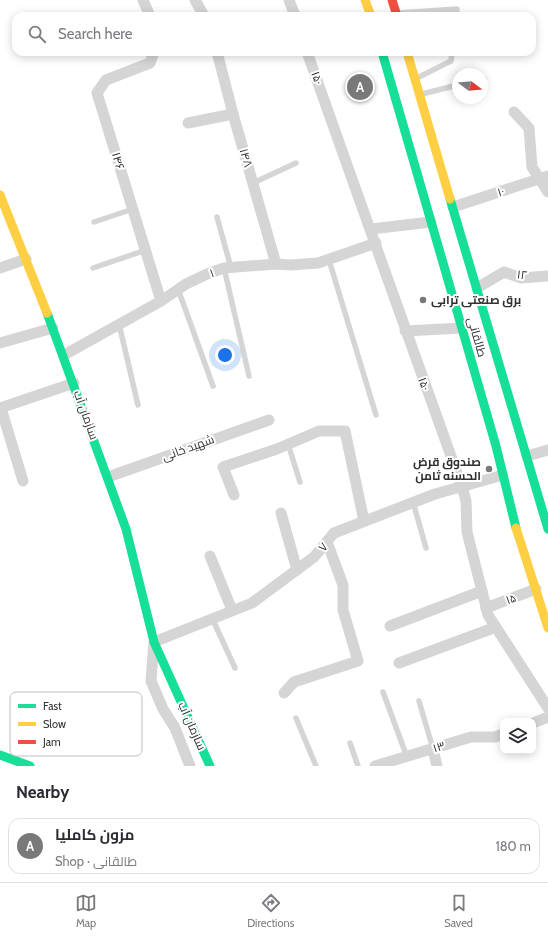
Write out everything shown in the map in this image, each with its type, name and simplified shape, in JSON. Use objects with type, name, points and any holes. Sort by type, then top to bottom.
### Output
[{"type":"main road","points":[[366,0],[370,12]]},
{"type":"main road","points":[[392,0],[395,12]]},
{"type":"main road","name":"طالقانی","points":[[383,56],[462,328],[503,475],[511,512],[548,628]]},
{"type":"main road","name":"طالقانی","points":[[408,56],[548,529]]},
{"type":"main road","name":"سازمان آب","points":[[0,196],[64,355],[126,529],[154,642],[210,766]]},
{"type":"main road","points":[[0,755],[30,766]]},
{"type":"street","points":[[143,0],[148,12]]},
{"type":"street","points":[[195,0],[202,12]]},
{"type":"street","points":[[289,0],[293,12]]},
{"type":"street","name":"۱۴۶","points":[[153,56],[150,63],[106,80],[97,93],[161,300]]},
{"type":"street","name":"۱۴۸","points":[[219,56],[233,114],[276,264]]},
{"type":"street","name":"۱۵۰","points":[[308,56],[376,243],[405,331],[462,487],[466,501],[467,532],[488,615],[548,708]]},
{"type":"street","points":[[514,112],[530,128],[532,167],[544,178],[548,192]]},
{"type":"street","points":[[188,123],[233,114]]},
{"type":"street","name":"۱۰","points":[[453,207],[544,178]]},
{"type":"street","points":[[371,229],[431,222]]},
{"type":"street","name":"۱","points":[[64,355],[178,289],[208,274],[228,268],[276,264],[318,264],[376,243]]},
{"type":"street","points":[[0,268],[26,259]]},
{"type":"street","name":"۱۲","points":[[477,288],[504,272],[521,278],[548,276]]},
{"type":"street","points":[[0,344],[53,328]]},
{"type":"street","points":[[405,331],[462,328]]},
{"type":"street","points":[[23,481],[0,408],[16,404],[74,383]]},
{"type":"street","name":"شهید خانی","points":[[108,477],[269,420]]},
{"type":"street","points":[[234,495],[223,467],[288,444],[319,431],[345,431],[364,521]]},
{"type":"street","points":[[527,456],[548,450]]},
{"type":"street","name":"۷","points":[[154,642],[252,603],[314,557],[334,533],[413,502],[503,475]]},
{"type":"street","points":[[281,514],[297,570]]},
{"type":"street","points":[[284,692],[294,682],[358,661],[343,610],[343,586],[327,542]]},
{"type":"street","points":[[210,556],[232,610]]},
{"type":"street","name":"۱۵","points":[[486,608],[536,589]]},
{"type":"street","points":[[390,626],[482,590]]},
{"type":"street","points":[[399,663],[496,627]]},
{"type":"street","name":"سازمان آب","points":[[154,642],[151,681],[163,709],[175,728],[190,766]]},
{"type":"street","points":[[536,722],[548,717]]},
{"type":"street","name":"۱۳","points":[[374,766],[433,750],[470,737],[495,737],[500,735]]},
{"type":"street","points":[[433,750],[437,766]]},
{"type":"lane","points":[[420,12],[457,9],[457,12]]},
{"type":"lane","points":[[415,79],[451,61],[452,56]]},
{"type":"lane","points":[[420,94],[452,86]]},
{"type":"lane","points":[[253,183],[296,162]]},
{"type":"lane","points":[[94,222],[133,209]]},
{"type":"lane","points":[[217,217],[249,376]]},
{"type":"lane","points":[[93,268],[146,250]]},
{"type":"lane","points":[[329,260],[376,415]]},
{"type":"lane","points":[[178,289],[213,386]]},
{"type":"lane","points":[[119,324],[138,405]]},
{"type":"lane","points":[[288,444],[300,482]]},
{"type":"lane","points":[[413,502],[426,548]]},
{"type":"lane","points":[[212,618],[235,668]]},
{"type":"lane","points":[[383,692],[407,757]]},
{"type":"lane","points":[[419,701],[433,750]]},
{"type":"lane","points":[[296,718],[316,766]]},
{"type":"lane","points":[[350,743],[358,766]]},
{"type":"traffic: fast","points":[[383,56],[496,446],[516,528]]},
{"type":"traffic: fast","points":[[450,199],[548,529]]},
{"type":"traffic: fast","points":[[47,313],[126,529],[154,642],[210,766]]},
{"type":"traffic: fast","points":[[0,755],[30,766]]},
{"type":"traffic: slow","points":[[365,0],[370,12]]},
{"type":"traffic: slow","points":[[408,56],[450,199]]},
{"type":"traffic: slow","points":[[0,195],[47,313]]},
{"type":"traffic: slow","points":[[516,528],[548,628]]},
{"type":"traffic: jam","points":[[392,0],[396,12]]},
{"type":"place","name":"مزون کاملیا","points":[[360,87]]},
{"type":"place","name":"برق صنعتی ترابی","points":[[423,300]]},
{"type":"place","name":"صندوق قرض الحسنه ثامن","points":[[489,469]]}]
